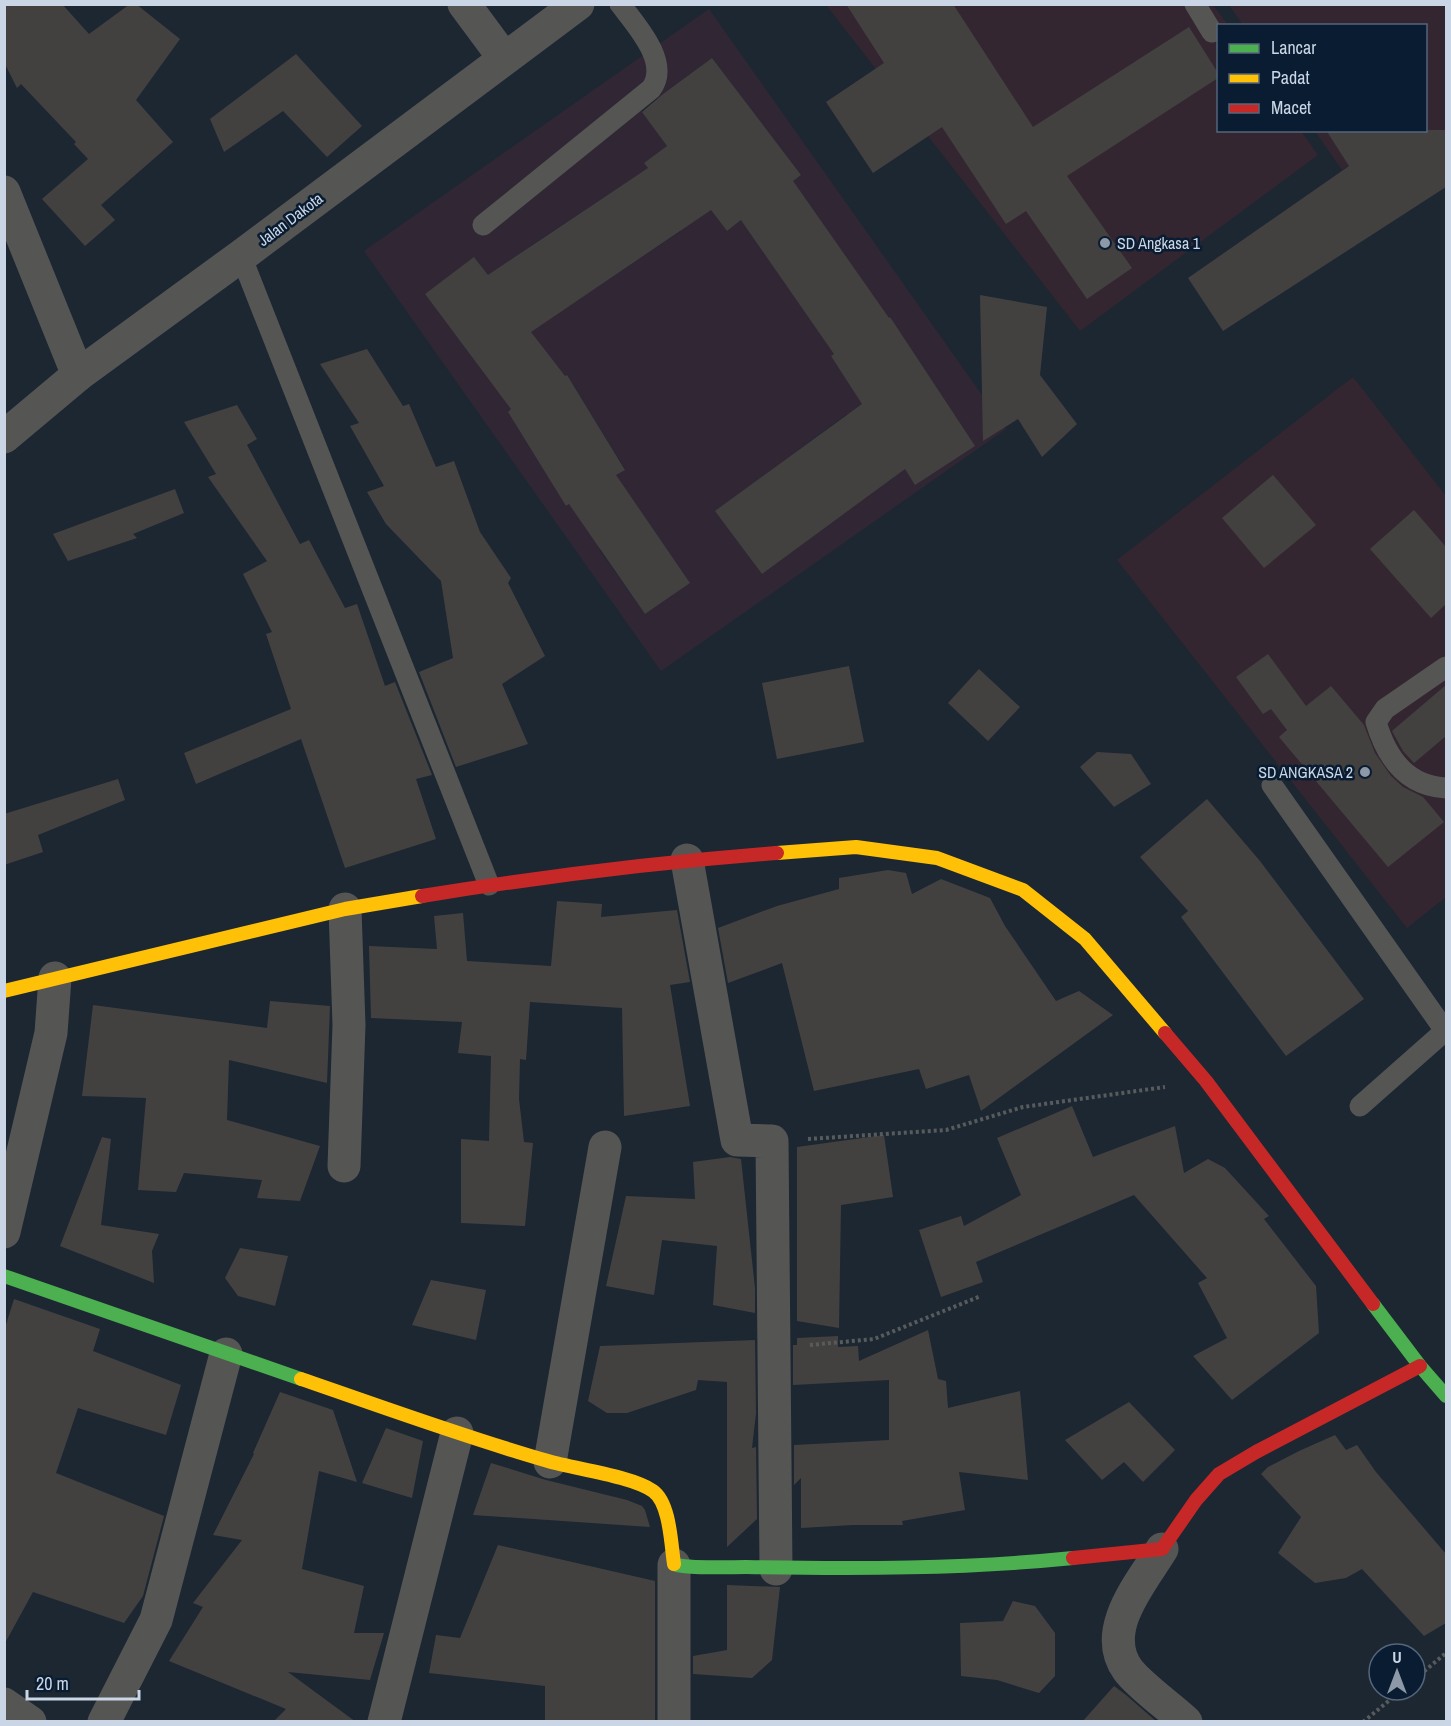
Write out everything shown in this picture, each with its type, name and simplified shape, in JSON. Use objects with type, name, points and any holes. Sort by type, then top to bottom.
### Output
[{"type":"street","points":[[464,4],[504,58]]},
{"type":"street","name":"Jalan Dakota","points":[[4,437],[78,375],[578,4]]},
{"type":"street","points":[[4,192],[78,375]]},
{"type":"street","points":[[4,991],[345,909],[489,885],[687,860],[856,847],[937,858],[1023,890],[1085,939],[1206,1081],[1420,1366],[1446,1396]]},
{"type":"street","points":[[687,860],[737,1140],[772,1141],[776,1569]]},
{"type":"street","points":[[344,1166],[349,1025],[345,909]]},
{"type":"street","points":[[4,1232],[51,1033],[55,978]]},
{"type":"street","points":[[550,1462],[605,1147]]},
{"type":"street","points":[[4,1276],[457,1434],[550,1462],[633,1482],[653,1491],[662,1501],[669,1523],[674,1565],[674,1722]]},
{"type":"street","points":[[104,1722],[156,1620],[226,1354]]},
{"type":"street","points":[[1186,1722],[1129,1671],[1121,1659],[1118,1643],[1119,1628],[1125,1610],[1162,1549],[1196,1500],[1219,1474],[1256,1452],[1420,1366]]},
{"type":"street","points":[[384,1722],[457,1434]]},
{"type":"street","points":[[674,1565],[776,1569],[1013,1563],[1162,1549]]},
{"type":"street","points":[[4,1704],[30,1722]]},
{"type":"lane","points":[[483,225],[651,89],[655,83],[657,60],[638,27],[620,4]]},
{"type":"lane","points":[[1195,4],[1212,32]]},
{"type":"lane","points":[[241,256],[489,885]]},
{"type":"lane","points":[[1446,667],[1385,709],[1377,722],[1383,744],[1409,777],[1430,787],[1446,788]]},
{"type":"lane","points":[[1272,785],[1446,1031],[1360,1106]]},
{"type":"path","points":[[772,1141],[946,1130],[1023,1107],[1206,1081]]},
{"type":"path","points":[[774,1347],[874,1339],[981,1296]]},
{"type":"path","points":[[1427,1669],[1446,1653]]},
{"type":"path","points":[[1363,1722],[1387,1702]]},
{"type":"shaded area","name":"SD Angkasa 1","points":[[826,5],[1213,5],[1227,24],[1217,24],[1217,132],[1302,132],[1318,155],[1080,331]]},
{"type":"shaded area","points":[[1229,5],[1446,5],[1446,182],[1412,132],[1427,132],[1427,24],[1242,24]]},
{"type":"shaded area","points":[[709,9],[1006,429],[661,671],[364,251]],"holes":[[[712,58],[801,175],[727,231],[684,175],[665,190],[644,163],[667,146],[641,110]],[[641,173],[681,231],[569,306],[529,247]],[[475,258],[538,341],[488,378],[425,294]],[[890,317],[915,484],[831,356]],[[567,375],[625,469],[566,506],[508,412]],[[847,414],[894,477],[762,574],[716,511]],[[645,518],[690,583],[645,614],[599,549]]]},
{"type":"shaded area","points":[[1316,132],[1399,132],[1342,170]]},
{"type":"shaded area","name":"SD ANGKASA 2","points":[[1353,377],[1446,496],[1446,897],[1407,928],[1117,560]]},
{"type":"building","points":[[4,4],[62,4],[89,34],[130,4],[136,4],[180,39],[136,100],[173,142],[101,205],[115,220],[85,246],[42,199],[88,159],[74,144],[76,142],[21,84],[17,88],[4,62]]},
{"type":"building","points":[[846,4],[953,4],[1033,127],[1189,27],[1217,71],[1217,79],[1067,176],[1132,268],[1087,299],[1026,211],[1006,224],[942,127],[873,173],[826,102],[884,63]]},
{"type":"building","points":[[296,54],[362,126],[327,157],[283,111],[224,152],[210,119]]},
{"type":"building","points":[[712,58],[801,175],[793,181],[890,317],[975,446],[915,485],[905,469],[762,574],[715,511],[862,404],[831,356],[834,354],[741,220],[727,231],[711,210],[531,332],[565,376],[567,375],[625,470],[616,475],[690,583],[645,614],[569,504],[566,506],[508,412],[511,409],[425,294],[474,257],[488,275],[648,168],[644,163],[667,146],[642,112]]},
{"type":"building","points":[[1446,130],[1446,187],[1223,331],[1188,278],[1349,166],[1327,132]]},
{"type":"building","points":[[980,295],[1047,307],[1040,375],[1077,424],[1042,457],[1018,419],[983,441]]},
{"type":"building","points":[[367,349],[403,406],[409,404],[436,467],[454,461],[480,532],[511,578],[508,583],[545,656],[502,684],[528,744],[456,767],[419,672],[453,658],[441,581],[386,524],[367,492],[384,486],[350,426],[359,423],[320,364]]},
{"type":"building","points":[[237,405],[257,439],[247,445],[300,544],[309,540],[345,608],[357,604],[385,686],[395,682],[432,775],[416,779],[436,839],[345,868],[301,739],[196,784],[184,753],[291,709],[266,634],[272,632],[243,574],[267,561],[208,477],[216,474],[184,422]]},
{"type":"building","points":[[1273,475],[1316,525],[1264,568],[1222,518]]},
{"type":"building","points":[[175,489],[184,513],[133,534],[137,538],[68,561],[53,534]]},
{"type":"building","points":[[1414,510],[1446,547],[1446,604],[1431,618],[1370,549]]},
{"type":"building","points":[[1268,654],[1306,706],[1331,686],[1364,725],[1375,753],[1391,776],[1403,787],[1423,797],[1444,822],[1388,867],[1279,737],[1287,730],[1271,709],[1263,714],[1236,677]]},
{"type":"building","points":[[849,666],[864,742],[777,759],[762,683]]},
{"type":"building","points":[[979,669],[1020,707],[988,741],[948,703]]},
{"type":"building","points":[[1446,685],[1446,736],[1414,763],[1403,751],[1392,731]]},
{"type":"building","points":[[1097,752],[1131,754],[1151,784],[1114,807],[1080,767]]},
{"type":"building","points":[[118,779],[125,800],[38,835],[43,852],[4,865],[4,814]]},
{"type":"building","points":[[1207,799],[1260,861],[1364,999],[1286,1056],[1181,917],[1188,911],[1140,857]]},
{"type":"building","points":[[888,870],[906,873],[912,894],[941,879],[990,898],[1005,926],[1056,1001],[1079,991],[1113,1015],[981,1111],[969,1075],[926,1089],[919,1069],[814,1091],[782,963],[728,983],[718,928],[777,906],[839,889],[839,878]]},
{"type":"building","points":[[557,901],[602,904],[601,917],[677,910],[690,982],[670,985],[690,1106],[624,1116],[622,1008],[530,1002],[526,1060],[520,1059],[519,1099],[524,1142],[533,1143],[525,1226],[461,1223],[461,1139],[489,1141],[491,1056],[458,1053],[462,1022],[371,1018],[369,946],[437,949],[434,916],[463,913],[467,961],[551,966]]},
{"type":"building","points":[[270,1001],[330,1006],[327,1083],[229,1060],[227,1120],[320,1146],[300,1201],[257,1198],[262,1180],[184,1173],[176,1192],[138,1190],[146,1098],[82,1096],[93,1005],[267,1028]]},
{"type":"building","points":[[1072,1106],[1093,1157],[1175,1126],[1184,1173],[1208,1159],[1225,1168],[1269,1216],[1264,1219],[1316,1286],[1319,1333],[1232,1400],[1193,1356],[1227,1338],[1198,1283],[1207,1278],[1134,1195],[976,1262],[983,1282],[941,1297],[919,1230],[961,1216],[964,1226],[1021,1195],[997,1138]]},
{"type":"building","points":[[884,1135],[893,1197],[841,1205],[839,1328],[797,1321],[797,1147]]},
{"type":"building","points":[[102,1137],[111,1139],[101,1225],[159,1234],[152,1251],[154,1283],[60,1246]]},
{"type":"building","points":[[730,1157],[741,1159],[755,1288],[755,1313],[713,1305],[717,1246],[662,1240],[654,1295],[606,1286],[626,1196],[695,1199],[693,1162]]},
{"type":"building","points":[[240,1248],[288,1256],[275,1306],[238,1296],[225,1278]]},
{"type":"building","points":[[431,1280],[486,1290],[476,1340],[412,1325]]},
{"type":"building","points":[[14,1299],[100,1329],[93,1351],[181,1385],[166,1435],[78,1408],[56,1473],[164,1516],[143,1596],[124,1623],[33,1592],[4,1645],[4,1331]]},
{"type":"building","points":[[928,1330],[938,1379],[946,1381],[948,1408],[1020,1391],[1028,1480],[959,1472],[965,1510],[902,1521],[903,1525],[801,1528],[801,1478],[794,1485],[794,1445],[889,1440],[889,1380],[793,1385],[793,1345],[797,1345],[797,1338],[838,1336],[838,1347],[858,1346],[859,1361]]},
{"type":"building","points":[[755,1340],[756,1413],[752,1448],[756,1447],[757,1519],[727,1547],[727,1382],[698,1380],[696,1390],[627,1413],[607,1413],[588,1401],[600,1346]]},
{"type":"building","points":[[280,1392],[333,1410],[357,1482],[319,1471],[302,1569],[364,1586],[354,1633],[384,1633],[370,1680],[288,1672],[356,1722],[273,1722],[286,1709],[169,1661],[203,1607],[193,1603],[242,1540],[213,1535],[254,1454]]},
{"type":"building","points":[[1129,1402],[1175,1450],[1143,1482],[1124,1462],[1102,1480],[1065,1440]]},
{"type":"building","points":[[386,1428],[423,1441],[412,1498],[362,1483]]},
{"type":"building","points":[[1335,1435],[1346,1450],[1357,1445],[1376,1472],[1446,1554],[1446,1623],[1424,1636],[1362,1569],[1346,1578],[1315,1583],[1278,1553],[1301,1517],[1261,1474],[1268,1467]]},
{"type":"building","points":[[491,1463],[642,1506],[650,1527],[473,1515]]},
{"type":"building","points":[[498,1545],[655,1581],[655,1722],[545,1722],[545,1686],[429,1673],[436,1635],[460,1638]]},
{"type":"building","points":[[727,1585],[780,1587],[772,1660],[752,1678],[693,1674],[693,1656],[727,1650]]},
{"type":"building","points":[[1013,1601],[1035,1606],[1055,1633],[1055,1676],[1039,1693],[997,1680],[961,1676],[960,1623],[1003,1621]]},
{"type":"building","points":[[1114,1686],[1126,1695],[1157,1722],[1082,1722]]},
{"type":"traffic: fast","points":[[4,1276],[301,1379]]},
{"type":"traffic: fast","points":[[1373,1304],[1446,1396]]},
{"type":"traffic: fast","points":[[674,1564],[688,1567],[910,1567],[1073,1558]]},
{"type":"traffic: slow","points":[[777,853],[856,847],[937,858],[1023,890],[1085,939],[1165,1033]]},
{"type":"traffic: slow","points":[[4,991],[345,909],[422,896]]},
{"type":"traffic: slow","points":[[301,1379],[517,1452],[617,1477],[643,1486],[653,1491],[663,1505],[669,1524],[674,1564]]},
{"type":"traffic: jam","points":[[422,896],[599,871],[777,853]]},
{"type":"traffic: jam","points":[[1165,1033],[1206,1081],[1373,1304]]},
{"type":"traffic: jam","points":[[1073,1558],[1162,1549],[1196,1500],[1219,1474],[1256,1452],[1420,1366]]},
{"type":"place","name":"SD Angkasa 1","points":[[1105,243]]},
{"type":"place","name":"SD ANGKASA 2","points":[[1365,772]]}]
